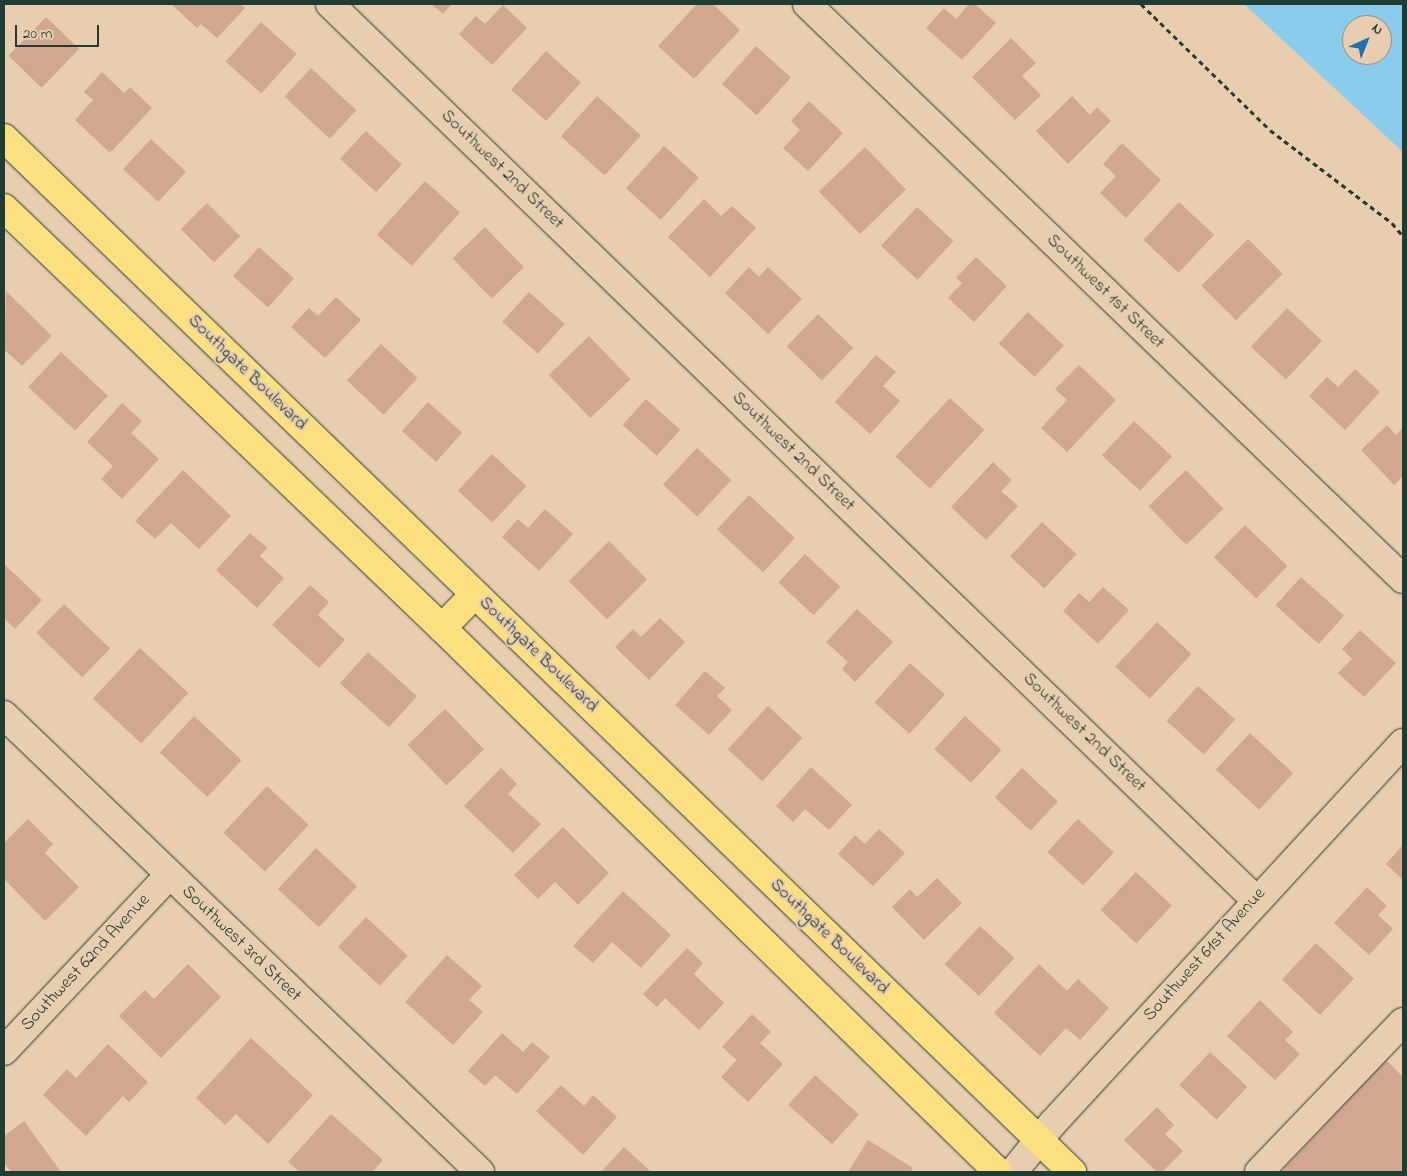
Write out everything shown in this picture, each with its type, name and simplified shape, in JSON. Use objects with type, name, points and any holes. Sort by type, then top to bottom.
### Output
[{"type":"main road","name":"Southgate Boulevard","points":[[4,138],[1072,1172]]},
{"type":"main road","points":[[4,208],[442,628],[998,1172]]},
{"type":"main road","points":[[442,628],[475,594]]},
{"type":"street","name":"Southwest 2nd Street","points":[[330,4],[1256,900]]},
{"type":"street","name":"Southwest 1st Street","points":[[807,4],[1403,580]]},
{"type":"street","name":"Southwest 3rd Street","points":[[4,715],[480,1172]]},
{"type":"street","name":"Southwest 61st Avenue","points":[[1013,1172],[1038,1139],[1256,900],[1403,743]]},
{"type":"street","name":"Southwest 62nd Avenue","points":[[4,1051],[169,875]]},
{"type":"street","points":[[1259,1172],[1403,1022]]},
{"type":"path","points":[[1141,4],[1270,130],[1392,223],[1403,236]]},
{"type":"water","points":[[1244,4],[1403,4],[1403,152]]},
{"type":"building","points":[[171,4],[240,4],[245,8],[217,38],[201,24],[197,28]]},
{"type":"building","points":[[431,4],[452,4],[443,14]]},
{"type":"building","points":[[697,4],[713,4],[740,30],[694,79],[658,46]]},
{"type":"building","points":[[969,4],[975,4],[996,23],[962,60],[926,28],[944,8],[956,19]]},
{"type":"building","points":[[503,5],[527,28],[492,65],[459,34],[476,16],[485,24]]},
{"type":"building","points":[[46,17],[79,49],[42,88],[8,56]]},
{"type":"building","points":[[261,22],[297,54],[261,94],[226,61]]},
{"type":"building","points":[[1011,38],[1036,63],[1022,76],[1041,95],[1015,120],[972,77]]},
{"type":"building","points":[[756,46],[791,77],[757,115],[722,84]]},
{"type":"building","points":[[546,51],[581,82],[546,121],[511,90]]},
{"type":"building","points":[[311,68],[356,110],[330,139],[284,97]]},
{"type":"building","points":[[102,72],[124,93],[130,87],[152,108],[110,153],[75,120],[93,100],[84,92]]},
{"type":"building","points":[[597,96],[641,135],[605,176],[561,136]]},
{"type":"building","points":[[1072,96],[1090,115],[1097,107],[1111,121],[1068,164],[1036,131]]},
{"type":"building","points":[[809,101],[843,133],[808,171],[783,148],[800,130],[791,121]]},
{"type":"building","points":[[366,131],[402,164],[376,192],[340,159]]},
{"type":"building","points":[[151,139],[186,172],[158,202],[123,169]]},
{"type":"building","points":[[1122,143],[1161,180],[1126,218],[1100,193],[1116,176],[1103,164]]},
{"type":"building","points":[[664,146],[699,177],[661,220],[626,188]]},
{"type":"building","points":[[865,147],[906,189],[860,234],[819,191]]},
{"type":"building","points":[[425,181],[460,212],[412,266],[377,235]]},
{"type":"building","points":[[704,199],[721,216],[732,206],[756,228],[710,277],[668,237]]},
{"type":"building","points":[[1179,202],[1214,235],[1179,273],[1144,240]]},
{"type":"building","points":[[207,203],[240,236],[214,262],[181,229]]},
{"type":"building","points":[[917,207],[954,241],[917,280],[881,246]]},
{"type":"building","points":[[485,227],[524,267],[492,299],[453,258]]},
{"type":"building","points":[[1248,239],[1283,274],[1236,320],[1201,286]]},
{"type":"building","points":[[259,247],[294,278],[268,307],[233,276]]},
{"type":"building","points":[[976,257],[1007,286],[974,322],[948,298],[962,283],[956,278]]},
{"type":"building","points":[[749,267],[759,277],[768,267],[802,299],[768,334],[725,293]]},
{"type":"building","points":[[6,291],[52,336],[22,366],[6,351],[4,353]]},
{"type":"building","points":[[529,292],[565,324],[538,354],[502,322]]},
{"type":"building","points":[[336,297],[361,320],[325,358],[291,327],[309,308],[318,316]]},
{"type":"building","points":[[1287,308],[1322,341],[1286,379],[1251,347]]},
{"type":"building","points":[[1028,312],[1064,345],[1035,377],[999,343]]},
{"type":"building","points":[[818,314],[853,348],[822,380],[787,346]]},
{"type":"building","points":[[589,336],[631,379],[590,418],[549,375]]},
{"type":"building","points":[[381,344],[418,378],[383,415],[347,381]]},
{"type":"building","points":[[61,352],[108,396],[75,431],[28,387]]},
{"type":"building","points":[[876,355],[896,372],[883,386],[900,401],[870,434],[835,402]]},
{"type":"building","points":[[1079,365],[1116,400],[1067,452],[1041,428],[1067,400],[1055,389]]},
{"type":"building","points":[[1355,369],[1380,392],[1345,430],[1309,396],[1327,377],[1338,387]]},
{"type":"building","points":[[950,398],[984,430],[930,489],[895,457]]},
{"type":"building","points":[[646,399],[680,430],[657,456],[623,425]]},
{"type":"building","points":[[428,402],[462,433],[436,462],[402,431]]},
{"type":"building","points":[[122,403],[142,421],[131,433],[159,459],[122,499],[101,479],[113,466],[87,442]]},
{"type":"building","points":[[1134,421],[1172,456],[1140,491],[1102,455]]},
{"type":"building","points":[[1387,425],[1396,435],[1403,428],[1403,476],[1394,485],[1361,450]]},
{"type":"building","points":[[697,448],[731,480],[697,517],[663,485]]},
{"type":"building","points":[[492,454],[526,486],[492,523],[458,491]]},
{"type":"building","points":[[993,462],[1012,480],[1001,491],[1018,506],[986,540],[951,507]]},
{"type":"building","points":[[183,470],[231,516],[199,549],[171,523],[155,539],[135,521]]},
{"type":"building","points":[[1186,470],[1224,509],[1186,545],[1149,506]]},
{"type":"building","points":[[749,495],[795,538],[763,572],[717,529]]},
{"type":"building","points":[[545,509],[573,534],[539,571],[502,537],[518,519],[528,528]]},
{"type":"building","points":[[1042,522],[1076,554],[1044,588],[1010,556]]},
{"type":"building","points":[[1245,525],[1287,566],[1256,598],[1214,557]]},
{"type":"building","points":[[250,533],[267,548],[260,556],[284,578],[257,608],[216,570]]},
{"type":"building","points":[[609,541],[647,579],[607,619],[569,581]]},
{"type":"building","points":[[805,554],[840,587],[814,615],[778,583]]},
{"type":"building","points":[[4,564],[42,600],[15,629],[4,618]]},
{"type":"building","points":[[1301,577],[1344,616],[1319,644],[1276,605]]},
{"type":"building","points":[[310,585],[329,602],[318,615],[345,640],[319,668],[272,625]]},
{"type":"building","points":[[1103,587],[1129,610],[1098,644],[1063,611],[1079,593],[1089,602]]},
{"type":"building","points":[[64,604],[110,648],[82,677],[36,633]]},
{"type":"building","points":[[857,609],[893,642],[855,682],[842,669],[848,662],[826,642]]},
{"type":"building","points":[[660,618],[685,642],[649,680],[615,647],[633,629],[641,637]]},
{"type":"building","points":[[1157,622],[1191,654],[1150,699],[1115,667]]},
{"type":"building","points":[[1360,630],[1396,663],[1364,697],[1338,673],[1352,659],[1342,649]]},
{"type":"building","points":[[140,648],[188,693],[141,743],[93,698]]},
{"type":"building","points":[[368,652],[417,696],[389,727],[340,683]]},
{"type":"building","points":[[910,663],[945,694],[909,734],[875,702]]},
{"type":"building","points":[[705,671],[725,688],[717,696],[732,710],[709,735],[675,705]]},
{"type":"building","points":[[1198,686],[1235,719],[1204,754],[1167,721]]},
{"type":"building","points":[[768,706],[802,738],[762,781],[728,749]]},
{"type":"building","points":[[445,709],[484,749],[446,785],[408,745]]},
{"type":"building","points":[[194,716],[242,760],[207,797],[160,753]]},
{"type":"building","points":[[965,716],[1002,750],[971,783],[934,749]]},
{"type":"building","points":[[1250,733],[1293,773],[1259,810],[1216,770]]},
{"type":"building","points":[[811,767],[852,805],[829,830],[805,809],[793,822],[776,806]]},
{"type":"building","points":[[501,768],[517,784],[508,794],[541,824],[513,853],[464,806]]},
{"type":"building","points":[[1022,768],[1058,801],[1031,831],[995,797]]},
{"type":"building","points":[[267,786],[309,825],[265,872],[223,833]]},
{"type":"building","points":[[28,819],[53,844],[45,853],[79,887],[45,921],[4,879],[4,843]]},
{"type":"building","points":[[1078,819],[1114,852],[1083,885],[1047,852]]},
{"type":"building","points":[[563,827],[609,873],[578,905],[555,882],[538,899],[514,875]]},
{"type":"building","points":[[879,829],[905,853],[873,886],[838,854],[855,835],[865,844]]},
{"type":"building","points":[[1403,845],[1403,880],[1386,864]]},
{"type":"building","points":[[316,848],[357,886],[319,927],[278,889]]},
{"type":"building","points":[[1136,872],[1172,905],[1136,943],[1101,910]]},
{"type":"building","points":[[937,878],[962,903],[924,940],[892,907],[910,889],[917,897]]},
{"type":"building","points":[[1367,887],[1387,906],[1378,915],[1393,929],[1369,955],[1334,923]]},
{"type":"building","points":[[623,891],[671,935],[641,968],[612,942],[593,963],[573,946]]},
{"type":"building","points":[[366,917],[408,956],[380,986],[338,947]]},
{"type":"building","points":[[980,926],[1014,958],[979,996],[945,964]]},
{"type":"building","points":[[1316,943],[1354,978],[1320,1015],[1282,980]]},
{"type":"building","points":[[687,948],[703,963],[694,974],[724,1003],[699,1030],[665,998],[657,1007],[643,994]]},
{"type":"building","points":[[447,955],[482,986],[469,1000],[483,1012],[453,1045],[405,1002]]},
{"type":"building","points":[[188,964],[221,997],[161,1058],[119,1016],[145,990],[154,999]]},
{"type":"building","points":[[1039,964],[1067,991],[1078,979],[1109,1008],[1080,1040],[1066,1028],[1040,1056],[994,1013]]},
{"type":"building","points":[[1260,1000],[1293,1032],[1285,1040],[1300,1054],[1275,1080],[1227,1036]]},
{"type":"building","points":[[752,1014],[771,1032],[760,1043],[783,1064],[748,1102],[721,1077],[737,1060],[722,1047]]},
{"type":"building","points":[[502,1033],[523,1052],[532,1042],[550,1057],[517,1094],[495,1075],[485,1086],[468,1071]]},
{"type":"building","points":[[251,1038],[313,1095],[268,1144],[236,1114],[225,1125],[196,1098]]},
{"type":"building","points":[[108,1044],[148,1082],[129,1102],[123,1096],[86,1136],[43,1095],[67,1069],[76,1078]]},
{"type":"building","points":[[1210,1052],[1247,1087],[1217,1120],[1179,1085]]},
{"type":"building","points":[[1386,1060],[1403,1077],[1403,1172],[1281,1172]]},
{"type":"building","points":[[815,1075],[859,1114],[832,1144],[788,1105]]},
{"type":"building","points":[[561,1085],[584,1106],[593,1095],[617,1117],[583,1155],[536,1111]]},
{"type":"building","points":[[1157,1107],[1174,1125],[1165,1134],[1183,1151],[1162,1172],[1157,1172],[1124,1140]]},
{"type":"building","points":[[331,1114],[383,1160],[372,1172],[300,1172],[288,1162]]},
{"type":"building","points":[[24,1121],[61,1172],[11,1172],[4,1162],[4,1136]]},
{"type":"building","points":[[868,1140],[913,1168],[910,1172],[848,1172]]},
{"type":"building","points":[[624,1147],[651,1172],[601,1172]]}]
